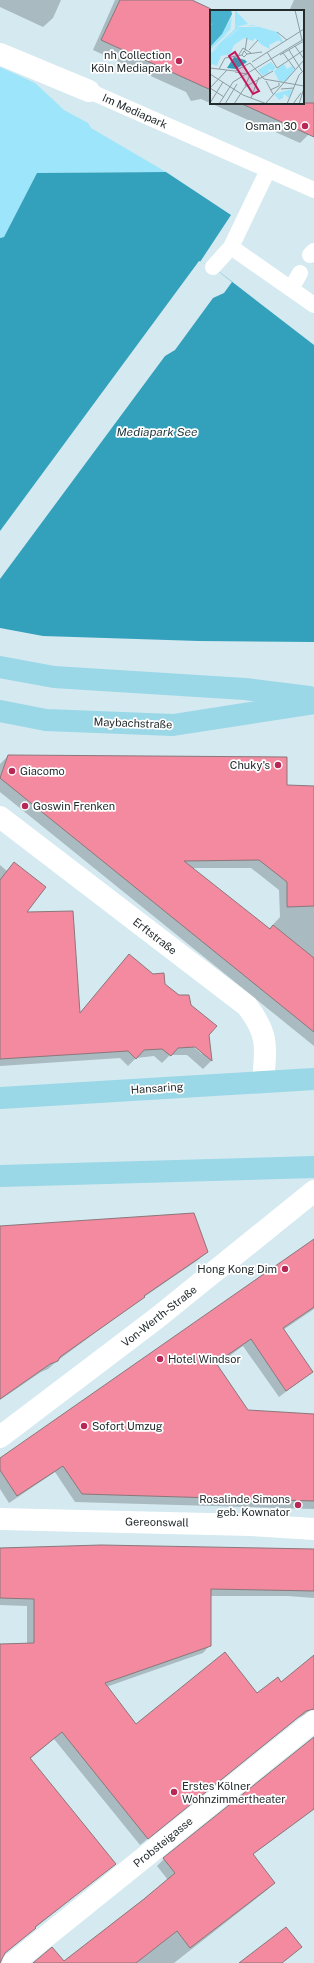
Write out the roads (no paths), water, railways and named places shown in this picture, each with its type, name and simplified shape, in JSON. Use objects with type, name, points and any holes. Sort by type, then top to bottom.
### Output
[{"type":"main road","points":[[0,667],[54,677],[245,689],[314,697]]},
{"type":"main road","name":"Maybachstraße","points":[[0,711],[46,720],[173,725],[314,703]]},
{"type":"main road","name":"Hansaring","points":[[0,1098],[314,1079]]},
{"type":"main road","points":[[0,1176],[314,1167]]},
{"type":"street","name":"Im Mediapark","points":[[0,54],[89,91],[314,190]]},
{"type":"street","points":[[213,267],[231,247],[268,170]]},
{"type":"street","points":[[231,247],[314,305]]},
{"type":"street","points":[[291,289],[300,273]]},
{"type":"street","name":"Erftstraße","points":[[0,817],[247,1006],[260,1024],[264,1040],[266,1052],[263,1081]]},
{"type":"street","name":"Von-Werth-Straße","points":[[0,1437],[157,1318],[314,1191]]},
{"type":"street","name":"Gereonswall","points":[[0,1519],[251,1524],[314,1529]]},
{"type":"street","name":"Probsteigasse","points":[[13,1963],[314,1721]]},
{"type":"water","name":"Mediapark See","points":[[166,172],[231,215],[200,262],[213,267],[314,345],[314,642],[199,641],[43,636],[0,628],[0,238],[4,237],[37,173]]},
{"type":"place","name":"nh Collection Köln Mediapark","points":[[179,61]]},
{"type":"place","name":"Osman 30","points":[[305,126]]},
{"type":"place","name":"Chuky's","points":[[278,765]]},
{"type":"place","name":"Giacomo","points":[[12,771]]},
{"type":"place","name":"Goswin Frenken","points":[[25,806]]},
{"type":"place","name":"Hong Kong Dim","points":[[285,1269]]},
{"type":"place","name":"Hotel Windsor","points":[[160,1359]]},
{"type":"place","name":"Sofort Umzug","points":[[84,1426]]},
{"type":"place","name":"Rosalinde Simons geb. Kownator","points":[[298,1505]]},
{"type":"place","name":"Erstes Kölner Wohnzimmertheater","points":[[174,1792]]}]
